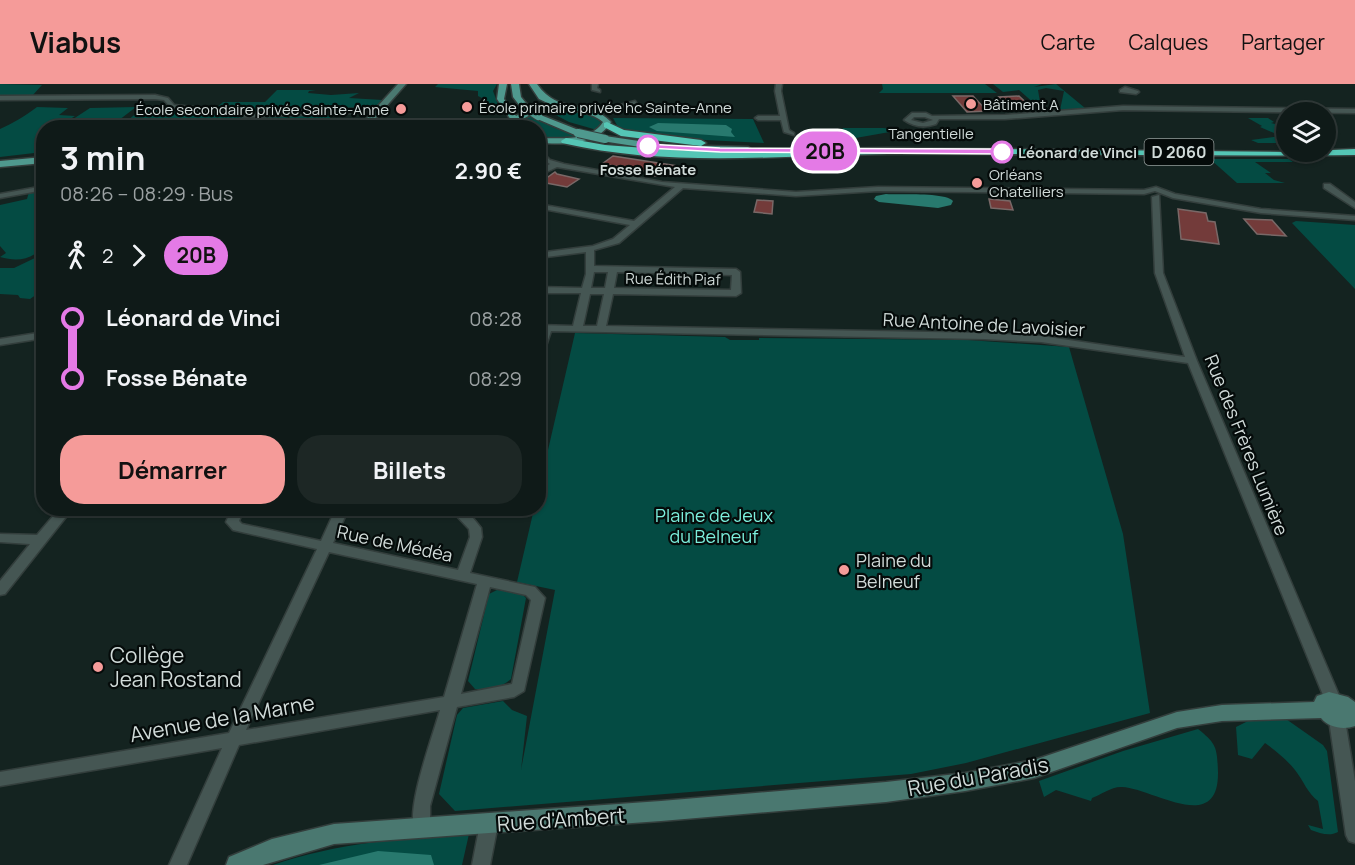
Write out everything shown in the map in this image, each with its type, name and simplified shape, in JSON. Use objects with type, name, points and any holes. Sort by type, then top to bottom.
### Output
[{"type":"highway","points":[[606,122],[621,133],[657,139],[752,147]]},
{"type":"highway","points":[[566,141],[626,151],[669,154],[884,151]]},
{"type":"highway","name":"Tangentielle","points":[[752,147],[1276,149]]},
{"type":"highway","name":"Tangentielle","points":[[1336,149],[1355,150]]},
{"type":"highway","name":"Tangentielle","points":[[884,151],[1355,150]]},
{"type":"main road","points":[[503,84],[500,91],[501,102],[509,120]]},
{"type":"main road","points":[[515,84],[518,97],[530,107]]},
{"type":"main road","points":[[524,84],[525,96],[530,107]]},
{"type":"main road","points":[[532,84],[542,97],[552,104],[587,111],[606,122],[593,135],[566,141],[546,142]]},
{"type":"main road","name":"Tangentielle","points":[[530,107],[542,116],[582,132],[608,138],[698,150],[884,151]]},
{"type":"main road","points":[[520,120],[535,111],[563,108]]},
{"type":"main road","name":"Tangentielle","points":[[608,138],[668,144],[752,147]]},
{"type":"main road","points":[[0,159],[36,156]]},
{"type":"main road","points":[[0,164],[36,161]]},
{"type":"street","points":[[369,120],[402,84]]},
{"type":"street","points":[[595,84],[594,89],[598,91]]},
{"type":"street","points":[[779,84],[778,91],[786,131],[792,134]]},
{"type":"street","points":[[1134,93],[1156,108]]},
{"type":"street","points":[[0,98],[155,97],[166,99],[172,107],[250,115],[378,110]]},
{"type":"street","points":[[587,111],[609,110],[635,103],[608,114],[606,122]]},
{"type":"street","points":[[935,119],[1016,117],[1112,108],[1355,111]]},
{"type":"street","points":[[758,118],[783,118]]},
{"type":"street","points":[[546,158],[556,164],[613,176],[614,181],[652,188],[667,185],[781,194],[878,189],[1144,192],[1156,189],[1168,195],[1260,211],[1355,218]]},
{"type":"street","points":[[546,170],[556,164]]},
{"type":"street","points":[[546,255],[590,248],[616,241],[681,186]]},
{"type":"street","points":[[1327,186],[1355,206]]},
{"type":"street","points":[[0,196],[36,189]]},
{"type":"street","points":[[1144,192],[1156,197],[1168,195]]},
{"type":"street","name":"Rue des Frères Lumière","points":[[1156,197],[1159,273],[1192,361],[1340,711],[1355,836]]},
{"type":"street","points":[[546,207],[635,224]]},
{"type":"street","points":[[577,329],[590,269],[590,248]]},
{"type":"street","name":"Rue Édith Piaf","points":[[546,290],[736,293],[736,272],[590,269]]},
{"type":"street","points":[[601,329],[613,270]]},
{"type":"street","name":"Rue Antoine de Lavoisier","points":[[546,328],[1041,339],[1192,361]]},
{"type":"street","points":[[0,342],[36,336]]},
{"type":"street","points":[[0,590],[61,516]]},
{"type":"street","name":"Rue de Médéa","points":[[234,516],[233,525],[485,580]]},
{"type":"street","points":[[178,865],[339,516]]},
{"type":"street","points":[[463,516],[475,528],[476,537],[463,576]]},
{"type":"street","points":[[0,538],[42,540]]},
{"type":"street","points":[[237,865],[272,850],[334,834],[421,826],[421,806],[485,580]]},
{"type":"street","name":"Avenue de la Marne","points":[[0,779],[514,691],[519,687],[521,680],[538,598],[530,591],[485,580]]},
{"type":"street","name":"Rue du Paradis","points":[[661,811],[886,792],[965,782],[1034,769],[1177,720],[1222,713],[1340,711]]},
{"type":"street","name":"Rue d'Ambert","points":[[421,826],[489,824],[661,811]]},
{"type":"street","points":[[481,865],[489,824]]},
{"type":"green space","points":[[0,84],[42,85],[32,96],[0,96]]},
{"type":"green space","points":[[438,84],[497,84],[493,91],[500,110],[490,111],[482,98],[478,96],[478,91],[435,87]]},
{"type":"green space","points":[[882,84],[985,84],[997,93],[879,93],[883,89]]},
{"type":"green space","points":[[993,84],[1042,84],[1034,87],[1056,84],[1085,108],[1060,110],[1064,91],[1046,88],[1038,90],[1041,108],[1047,111],[1043,111],[1019,90],[1003,92]]},
{"type":"green space","points":[[277,90],[316,90],[308,93],[331,95],[359,93],[349,98],[383,100],[375,108],[368,109],[249,114],[213,111],[223,102],[265,102]]},
{"type":"green space","points":[[150,106],[236,115],[291,115],[284,120],[128,120],[143,108]]},
{"type":"green space","points":[[37,107],[68,108],[59,115],[75,116],[69,120],[36,120],[36,153],[0,157],[0,129]]},
{"type":"green space","points":[[136,107],[119,120],[72,120],[90,108]]},
{"type":"green space","points":[[564,110],[593,114],[602,124],[597,130],[569,122],[548,111]]},
{"type":"green space","points":[[335,111],[328,120],[286,120],[294,114]]},
{"type":"green space","points":[[527,115],[538,120],[520,120]]},
{"type":"green space","points":[[613,118],[753,119],[764,143],[686,139],[626,131],[618,127]]},
{"type":"green space","points":[[1248,118],[1268,118],[1274,122],[1271,123],[1276,124],[1276,134],[1260,127],[1262,126]]},
{"type":"green space","points":[[546,124],[555,128],[580,137],[546,138]]},
{"type":"green space","points":[[843,128],[901,130],[850,139],[837,139]]},
{"type":"green space","points":[[1276,137],[1276,143],[1258,143],[1251,140]]},
{"type":"green space","points":[[1210,159],[1276,159],[1276,162],[1255,162],[1271,173],[1265,173],[1274,180],[1285,183],[1237,183]]},
{"type":"green space","points":[[36,191],[36,253],[23,259],[0,257],[6,253],[0,246],[0,205],[27,199],[29,192]]},
{"type":"green space","points":[[1296,221],[1355,225],[1355,289],[1292,223]]},
{"type":"green space","points":[[36,257],[36,295],[30,299],[20,298],[18,295],[0,294],[0,268],[14,268]]},
{"type":"green space","name":"Plaine du Belneuf","points":[[575,333],[725,337],[730,340],[759,340],[759,338],[968,340],[1069,347],[1123,534],[1150,713],[966,763],[911,774],[455,811],[439,794],[457,715],[463,708],[503,701],[512,710],[527,716],[521,770],[555,590],[517,582],[532,516],[546,516],[546,459]]},
{"type":"green space","points":[[497,590],[521,593],[526,598],[511,679],[494,688],[475,689],[468,681],[489,594]]},
{"type":"green space","points":[[1286,719],[1323,745],[1327,751],[1338,832],[1328,834],[1311,830],[1308,825],[1323,829],[1318,801],[1311,795],[1292,766],[1273,749],[1265,743],[1252,759],[1238,755],[1236,727],[1250,720]]},
{"type":"green space","points":[[1198,729],[1215,747],[1217,757],[1218,772],[1215,791],[1208,801],[1196,805],[1182,804],[1122,787],[1107,791],[1092,798],[1091,801],[1056,790],[1044,797],[1039,781],[1123,751]]},
{"type":"green space","points":[[469,834],[462,865],[273,865],[321,851],[345,847],[394,840]]},
{"type":"shaded area","points":[[658,123],[726,125],[732,129],[731,132],[735,137],[657,131],[649,127]]},
{"type":"shaded area","points":[[886,194],[932,195],[953,201],[951,205],[938,208],[879,202],[874,199],[876,196]]},
{"type":"shaded area","points":[[378,851],[431,855],[434,865],[319,865]]},
{"type":"building","name":"Bâtiment A","points":[[953,96],[973,96],[987,111],[967,112]]},
{"type":"building","points":[[1019,96],[1033,109],[1012,110],[999,97]]},
{"type":"building","points":[[613,156],[678,166],[674,169],[678,173],[655,176],[651,172],[602,164]]},
{"type":"building","points":[[555,172],[579,179],[567,187],[546,183],[546,178]]},
{"type":"building","points":[[989,199],[1010,201],[1013,210],[991,208]]},
{"type":"building","points":[[757,200],[773,201],[772,214],[754,212]]},
{"type":"building","points":[[1178,209],[1206,213],[1208,221],[1215,222],[1219,244],[1181,239]]},
{"type":"building","points":[[1244,219],[1272,220],[1286,236],[1257,234]]},
{"type":"bus line","name":"20B","points":[[648,146],[720,150],[1002,152]]},
{"type":"place","name":"Bâtiment A","points":[[971,104]]},
{"type":"place","name":"École primaire privée hc Sainte-Anne","points":[[467,107]]},
{"type":"place","name":"École secondaire privée Sainte-Anne","points":[[401,109]]},
{"type":"place","name":"Fosse Bénate","points":[[648,146]]},
{"type":"place","name":"Léonard de Vinci","points":[[1002,152]]},
{"type":"place","name":"Orléans Chatelliers","points":[[977,183]]},
{"type":"place","name":"Plaine du Belneuf","points":[[844,570]]},
{"type":"place","name":"Collège Jean Rostand","points":[[98,667]]},
{"type":"park label","name":"Plaine de Jeux du Belneuf","points":[[714,525]]}]
